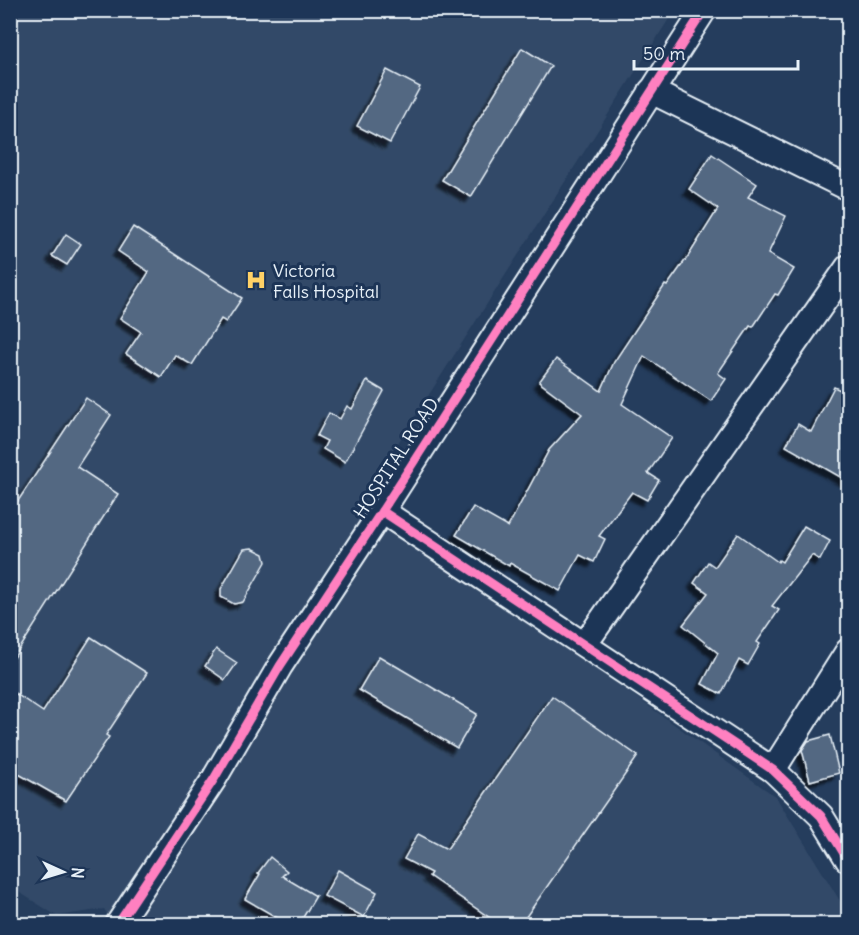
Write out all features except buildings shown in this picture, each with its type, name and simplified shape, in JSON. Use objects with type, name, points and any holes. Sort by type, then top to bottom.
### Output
[{"type":"street","name":"HOSPITAL ROAD","points":[[118,924],[214,779],[280,666],[704,10]]},
{"type":"street","points":[[651,91],[849,188]]},
{"type":"street","points":[[585,644],[849,267]]},
{"type":"street","points":[[382,511],[773,770],[821,816],[849,860]]},
{"type":"street","points":[[773,770],[849,651]]},
{"type":"shaded area","name":"Victoria Falls Hospital","points":[[10,11],[674,11],[361,501],[776,797],[848,914],[848,924],[114,924],[104,909],[57,916],[11,887]]},
{"type":"cycle path","points":[[118,924],[214,779],[280,666],[704,10]]},
{"type":"cycle path","points":[[382,511],[773,770],[821,816],[848,860]]},
{"type":"place","name":"Victoria Falls Hospital","points":[[256,280]]}]
